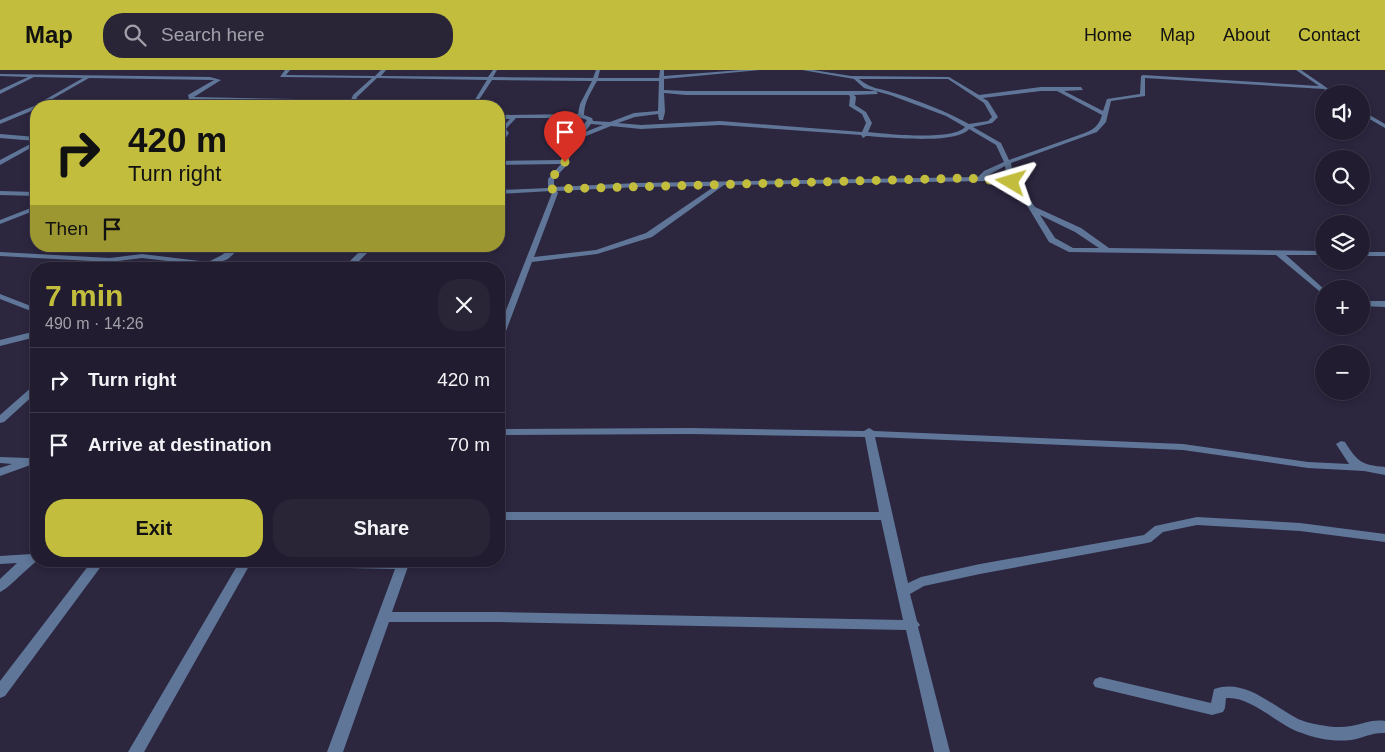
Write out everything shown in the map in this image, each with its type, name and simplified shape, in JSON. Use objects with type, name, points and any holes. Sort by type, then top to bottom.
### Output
[{"type":"street","points":[[80,76],[90,70]]},
{"type":"street","points":[[188,77],[200,70]]},
{"type":"street","points":[[288,70],[282,75],[597,80],[662,79],[758,70]]},
{"type":"street","points":[[353,100],[384,70]]},
{"type":"street","points":[[477,100],[495,70]]},
{"type":"street","points":[[581,116],[582,103],[589,88],[597,80],[598,70]]},
{"type":"street","points":[[662,70],[662,126]]},
{"type":"street","points":[[505,117],[581,116],[590,119],[590,122],[607,124],[662,126],[722,124],[864,136],[950,136],[963,133],[969,126],[990,122],[995,117],[986,102],[955,80],[940,77],[852,77],[804,70]]},
{"type":"street","points":[[1298,70],[1321,85]]},
{"type":"street","points":[[0,92],[34,73]]},
{"type":"street","points":[[0,75],[34,73],[80,76],[188,77],[219,80],[190,96],[192,99],[212,100]]},
{"type":"street","points":[[49,100],[87,78],[80,76]]},
{"type":"street","points":[[980,179],[983,173],[1100,128],[1111,99],[1143,95],[1142,78],[1144,76],[1315,87]]},
{"type":"street","points":[[852,77],[866,87],[948,115],[999,144],[1011,171],[1011,182]]},
{"type":"street","points":[[859,82],[855,83],[851,93],[852,106],[864,113],[869,123],[864,136]]},
{"type":"street","points":[[978,97],[1055,88],[1081,88]]},
{"type":"street","points":[[1055,88],[1105,114]]},
{"type":"street","points":[[662,91],[686,93],[888,93]]},
{"type":"street","points":[[0,122],[30,110]]},
{"type":"street","points":[[580,136],[637,114],[662,112]]},
{"type":"street","points":[[505,126],[514,117]]},
{"type":"street","points":[[1370,117],[1385,126]]},
{"type":"street","points":[[505,322],[555,193],[552,189],[551,179],[565,162],[572,145],[590,122]]},
{"type":"street","points":[[0,136],[30,139]]},
{"type":"street","points":[[0,163],[30,146]]},
{"type":"street","points":[[505,163],[565,162]]},
{"type":"street","points":[[505,192],[722,184],[980,179],[1011,182],[1025,194],[1044,230],[1057,244],[1072,250],[1109,252],[1315,253]]},
{"type":"street","points":[[529,260],[596,252],[649,235],[722,184]]},
{"type":"street","points":[[0,193],[27,194],[30,192]]},
{"type":"street","points":[[1032,209],[1078,230],[1109,252]]},
{"type":"street","points":[[2,221],[30,210]]},
{"type":"street","points":[[213,262],[230,252]]},
{"type":"street","points":[[353,262],[364,252]]},
{"type":"street","points":[[1279,253],[1315,285]]},
{"type":"street","points":[[0,254],[110,260],[142,256],[192,262]]},
{"type":"street","points":[[1370,254],[1385,254]]},
{"type":"street","points":[[1375,254],[1385,260]]},
{"type":"street","points":[[0,296],[30,308]]},
{"type":"street","points":[[1370,303],[1385,304]]},
{"type":"street","points":[[0,343],[30,336]]},
{"type":"street","points":[[0,420],[30,393]]},
{"type":"street","points":[[505,432],[870,432],[1183,447],[1308,465],[1385,471]]},
{"type":"street","points":[[870,432],[886,516],[942,752]]},
{"type":"street","points":[[1341,444],[1349,459],[1363,468]]},
{"type":"street","points":[[0,460],[30,460]]},
{"type":"street","points":[[0,472],[30,462]]},
{"type":"street","points":[[505,516],[886,516]]},
{"type":"street","points":[[904,591],[920,582],[980,569],[1146,540],[1159,530],[1197,521],[1300,527],[1385,538]]},
{"type":"street","points":[[0,560],[30,558]]},
{"type":"street","points":[[0,587],[14,571],[30,561]]},
{"type":"street","points":[[0,692],[94,567]]},
{"type":"street","points":[[136,752],[242,567]]},
{"type":"street","points":[[335,752],[402,567]]},
{"type":"street","points":[[384,618],[499,617],[913,625]]},
{"type":"street","points":[[1100,683],[1212,710],[1218,708],[1219,693],[1243,694],[1251,696],[1280,718],[1320,733],[1351,733],[1366,728],[1385,728]]},
{"type":"route","points":[[565,162],[551,179],[552,189],[968,178],[988,178],[1011,182]]}]
